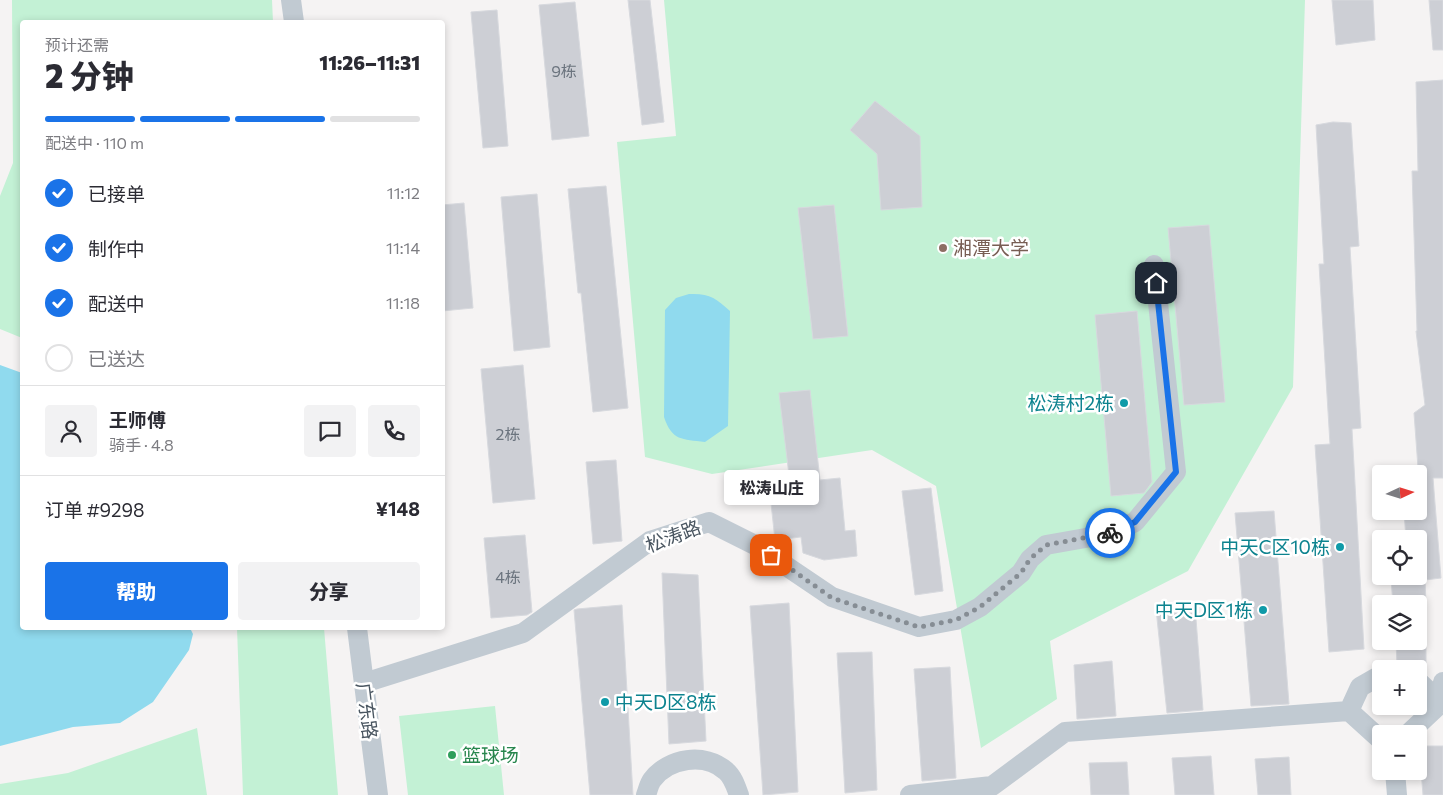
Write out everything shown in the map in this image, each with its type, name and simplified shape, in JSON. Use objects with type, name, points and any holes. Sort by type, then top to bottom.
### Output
[{"type":"street","points":[[291,0],[294,20]]},
{"type":"street","name":"松涛路","points":[[364,683],[523,633],[650,541],[709,522],[755,545],[832,598],[919,627],[956,620],[980,607],[1021,573],[1030,559],[1046,545],[1108,534],[1135,522],[1176,472],[1154,265]]},
{"type":"street","name":"广东路","points":[[357,630],[378,795]]},
{"type":"street","points":[[1348,711],[1360,687],[1372,680]]},
{"type":"street","points":[[1419,725],[1439,708],[1443,682]]},
{"type":"street","points":[[1427,692],[1439,708]]},
{"type":"street","points":[[910,795],[992,786],[1065,732],[1348,711],[1372,732]]},
{"type":"street","points":[[646,795],[650,782],[660,771],[676,762],[694,759],[712,762],[727,771],[735,783],[738,795]]},
{"type":"street","points":[[1396,780],[1397,795]]},
{"type":"green space","points":[[12,0],[272,0],[273,20],[20,20],[20,337],[0,329],[0,196],[13,163]]},
{"type":"green space","points":[[664,0],[1305,0],[1293,387],[1188,571],[1050,641],[1057,699],[981,748],[936,486],[872,450],[712,474],[645,457],[617,142],[676,136]]},
{"type":"green space","points":[[237,630],[324,630],[338,795],[243,795]]},
{"type":"green space","name":"篮球场","points":[[495,706],[504,795],[408,795],[399,716]]},
{"type":"green space","points":[[197,728],[207,795],[0,795],[0,784],[68,773]]},
{"type":"water","points":[[689,294],[702,294],[712,297],[730,311],[728,426],[705,442],[684,439],[674,435],[664,417],[665,310],[676,298]]},
{"type":"water","points":[[0,365],[20,372],[20,630],[191,630],[193,634],[189,650],[153,702],[120,723],[73,727],[0,746]]},
{"type":"building","points":[[628,0],[650,0],[664,122],[642,125]]},
{"type":"building","points":[[1332,0],[1373,0],[1375,40],[1336,45]]},
{"type":"building","points":[[1429,0],[1443,0],[1443,50],[1433,50]]},
{"type":"building","points":[[575,2],[589,136],[552,140],[539,5]]},
{"type":"building","points":[[497,10],[508,146],[483,148],[471,12]]},
{"type":"building","points":[[1443,80],[1443,478],[1433,478],[1441,578],[1427,580],[1427,530],[1405,530],[1405,520],[1428,520],[1428,465],[1418,465],[1414,413],[1425,405],[1416,331],[1412,171],[1418,171],[1416,82]]},
{"type":"building","points":[[875,101],[920,136],[922,207],[881,210],[877,154],[850,130]]},
{"type":"building","points":[[1333,122],[1351,123],[1359,246],[1350,247],[1361,428],[1352,429],[1364,649],[1329,652],[1315,445],[1330,444],[1319,264],[1324,264],[1316,125]]},
{"type":"building","points":[[606,186],[628,408],[593,412],[581,293],[578,293],[568,189]]},
{"type":"building","points":[[537,194],[550,347],[514,351],[501,197]]},
{"type":"building","points":[[464,203],[473,308],[445,311],[445,205]]},
{"type":"building","points":[[834,205],[848,336],[813,339],[798,208]]},
{"type":"building","points":[[1209,225],[1225,402],[1184,405],[1168,228]]},
{"type":"building","name":"松涛村2栋","points":[[1137,311],[1152,482],[1144,493],[1111,496],[1095,315]]},
{"type":"building","points":[[523,365],[535,499],[493,503],[481,369]]},
{"type":"building","points":[[810,390],[820,480],[840,478],[845,531],[855,530],[857,556],[824,560],[803,553],[801,537],[775,540],[769,485],[790,483],[779,393]]},
{"type":"building","points":[[616,460],[622,541],[593,544],[586,462]]},
{"type":"building","points":[[931,488],[943,591],[915,595],[902,491]]},
{"type":"building","name":"中天D区1栋","points":[[1274,511],[1289,704],[1251,706],[1235,513]]},
{"type":"building","points":[[525,535],[532,612],[527,615],[491,618],[484,538]]},
{"type":"building","points":[[662,573],[698,575],[706,741],[669,744]]},
{"type":"building","points":[[1391,585],[1425,585],[1426,595],[1392,595]]},
{"type":"building","points":[[789,603],[798,792],[763,795],[750,606]]},
{"type":"building","name":"中天D区8栋","points":[[622,605],[633,795],[590,795],[574,610]]},
{"type":"building","points":[[1195,606],[1203,710],[1167,713],[1156,609]]},
{"type":"building","points":[[1396,650],[1426,650],[1426,660],[1397,660]]},
{"type":"building","points":[[872,652],[877,790],[845,793],[837,653]]},
{"type":"building","points":[[1112,661],[1116,716],[1077,719],[1074,665]]},
{"type":"building","points":[[950,667],[956,778],[922,781],[914,669]]},
{"type":"building","points":[[1427,746],[1443,746],[1443,795],[1423,795],[1422,780],[1427,780]]},
{"type":"building","points":[[1211,756],[1214,795],[1175,795],[1172,758]]},
{"type":"building","points":[[1289,757],[1291,795],[1258,795],[1255,759]]},
{"type":"building","points":[[1127,762],[1129,795],[1091,795],[1089,763]]},
{"type":"way so far","points":[[771,555],[832,598],[919,627],[956,620],[980,607],[1021,573],[1030,559],[1046,545],[1110,533]]},
{"type":"place","name":"湘潭大学","points":[[943,248]]},
{"type":"place","name":"松涛村2栋","points":[[1124,403]]},
{"type":"place","name":"中天C区10栋","points":[[1340,547]]},
{"type":"place","name":"松涛山庄","points":[[771,555]]},
{"type":"place","name":"中天D区1栋","points":[[1263,610]]},
{"type":"place","name":"中天D区8栋","points":[[605,702]]},
{"type":"place","name":"篮球场","points":[[452,755]]},
{"type":"route","points":[[1110,533],[1135,522],[1176,472],[1156,283]]}]
